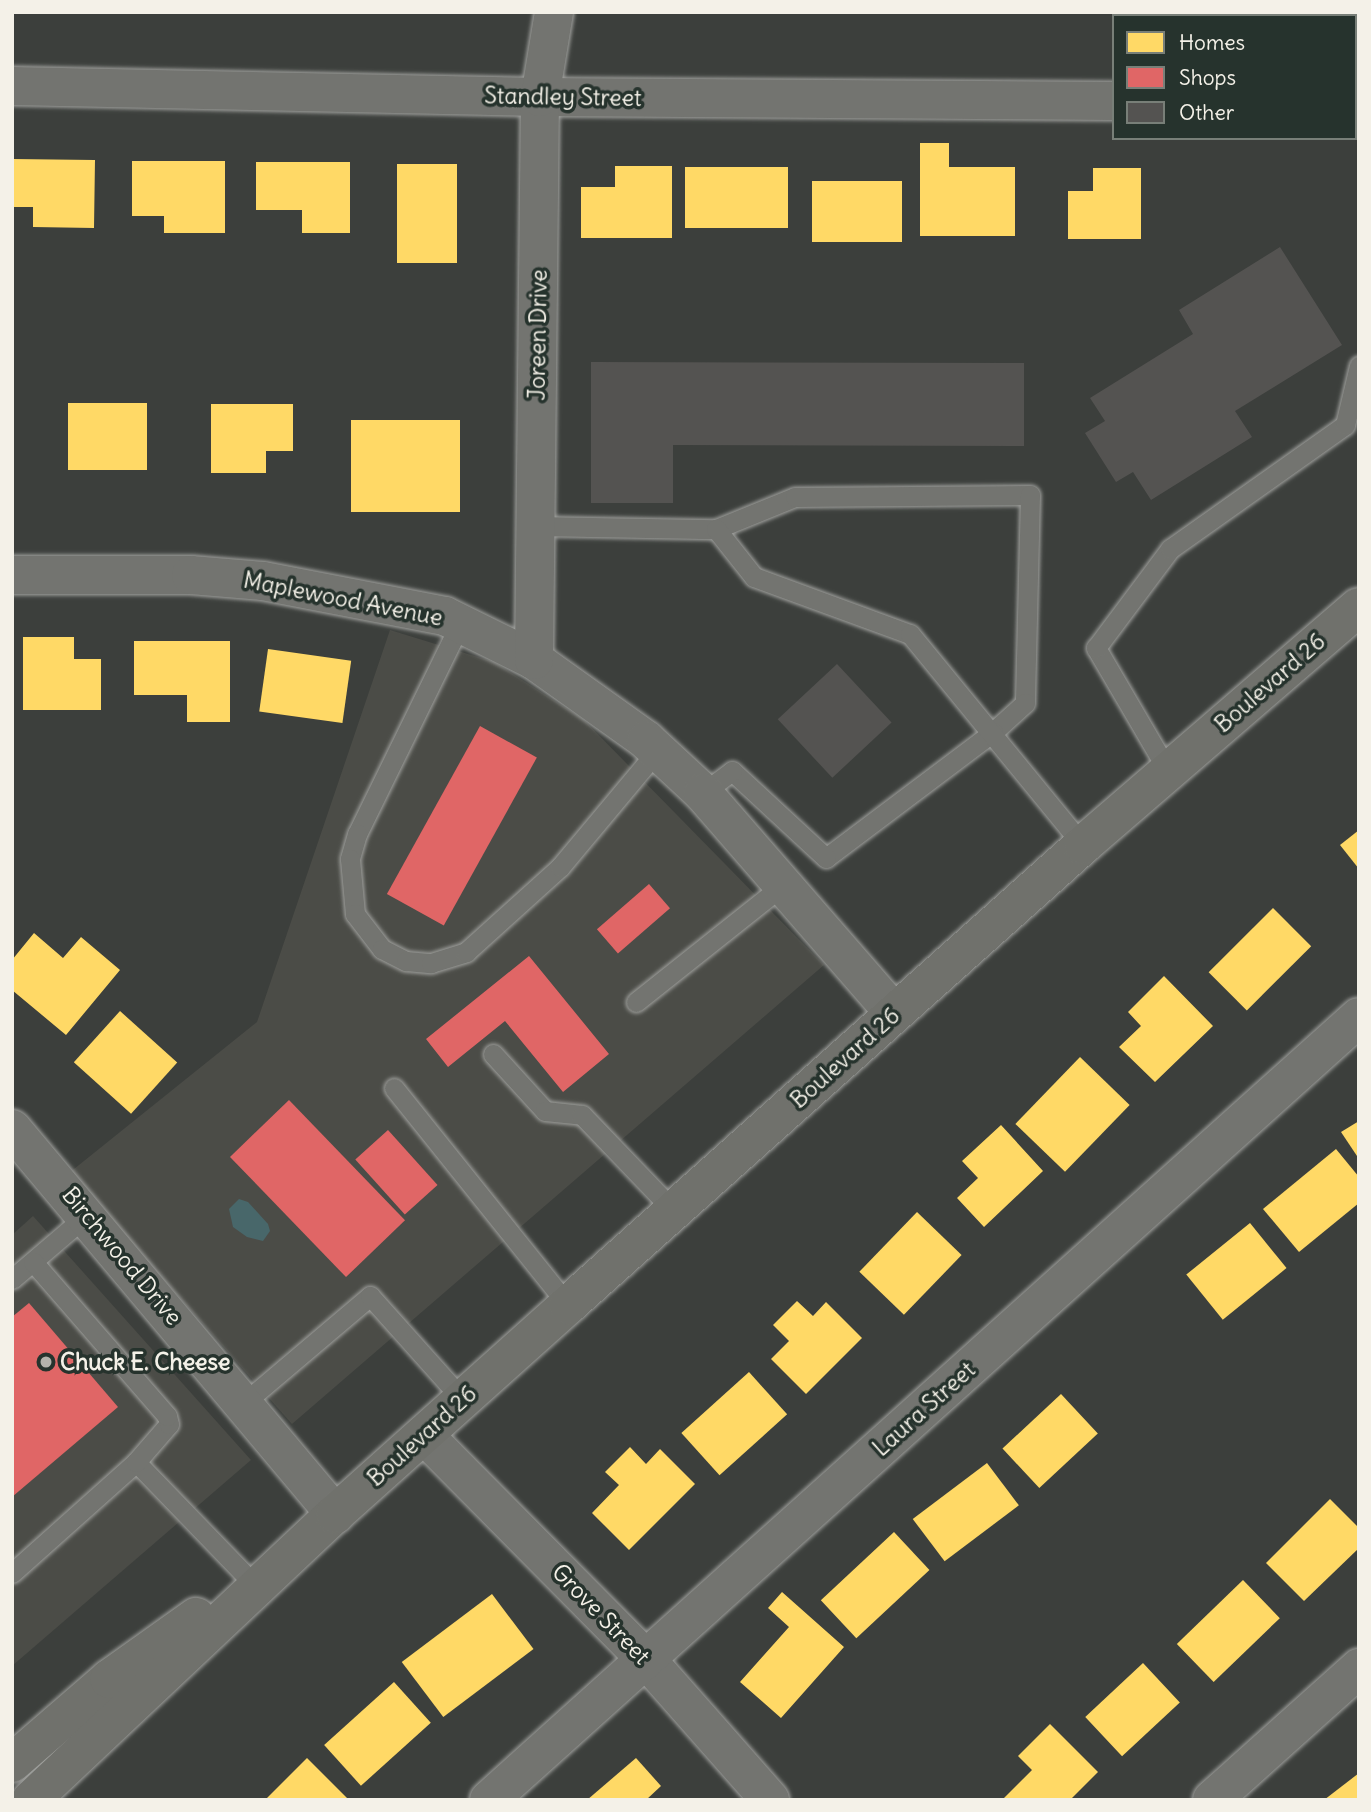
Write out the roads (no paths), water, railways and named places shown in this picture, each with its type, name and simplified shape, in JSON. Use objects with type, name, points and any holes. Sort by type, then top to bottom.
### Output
[{"type":"main road","name":"Boulevard 26","points":[[31,1800],[335,1514],[1083,845],[1359,607]]},
{"type":"main road","name":"Boulevard 26","points":[[12,1763],[109,1679],[335,1514]]},
{"type":"street","name":"Joreen Drive","points":[[534,660],[540,97],[554,12]]},
{"type":"street","name":"Standley Street","points":[[12,86],[540,97],[1112,101]]},
{"type":"street","name":"Maplewood Avenue","points":[[12,575],[191,575],[263,581],[410,608],[460,624],[534,660],[657,751],[703,793],[894,1013]]},
{"type":"street","name":"Laura Street","points":[[489,1800],[1359,1017]]},
{"type":"street","name":"Birchwood Drive","points":[[12,1129],[246,1402],[335,1514]]},
{"type":"street","name":"Grove Street","points":[[424,1435],[645,1658],[770,1800]]},
{"type":"street","points":[[1212,1800],[1359,1668]]},
{"type":"lane","points":[[1168,771],[1096,648],[1170,549],[1345,425],[1359,366]]},
{"type":"lane","points":[[536,526],[716,529],[795,497],[1030,495],[1025,703],[993,732],[826,858],[732,771],[703,793]]},
{"type":"lane","points":[[716,529],[754,577],[910,634],[1083,845]]},
{"type":"lane","points":[[460,624],[356,834],[350,859],[355,914],[383,949],[406,961],[430,963],[466,952],[560,867],[657,751]]},
{"type":"lane","points":[[636,1002],[783,885]]},
{"type":"lane","points":[[493,1054],[545,1111],[582,1115],[674,1211]]},
{"type":"lane","points":[[394,1088],[568,1305]]},
{"type":"lane","points":[[12,1279],[87,1215]]},
{"type":"lane","points":[[12,1573],[136,1462],[169,1424],[167,1416],[33,1262]]},
{"type":"lane","points":[[246,1402],[370,1296],[463,1400]]},
{"type":"lane","points":[[136,1462],[249,1579]]},
{"type":"water","points":[[239,1199],[248,1202],[268,1224],[270,1231],[263,1241],[247,1237],[233,1227],[229,1209]]},
{"type":"place","name":"Chuck E. Cheese","points":[[46,1362]]}]
